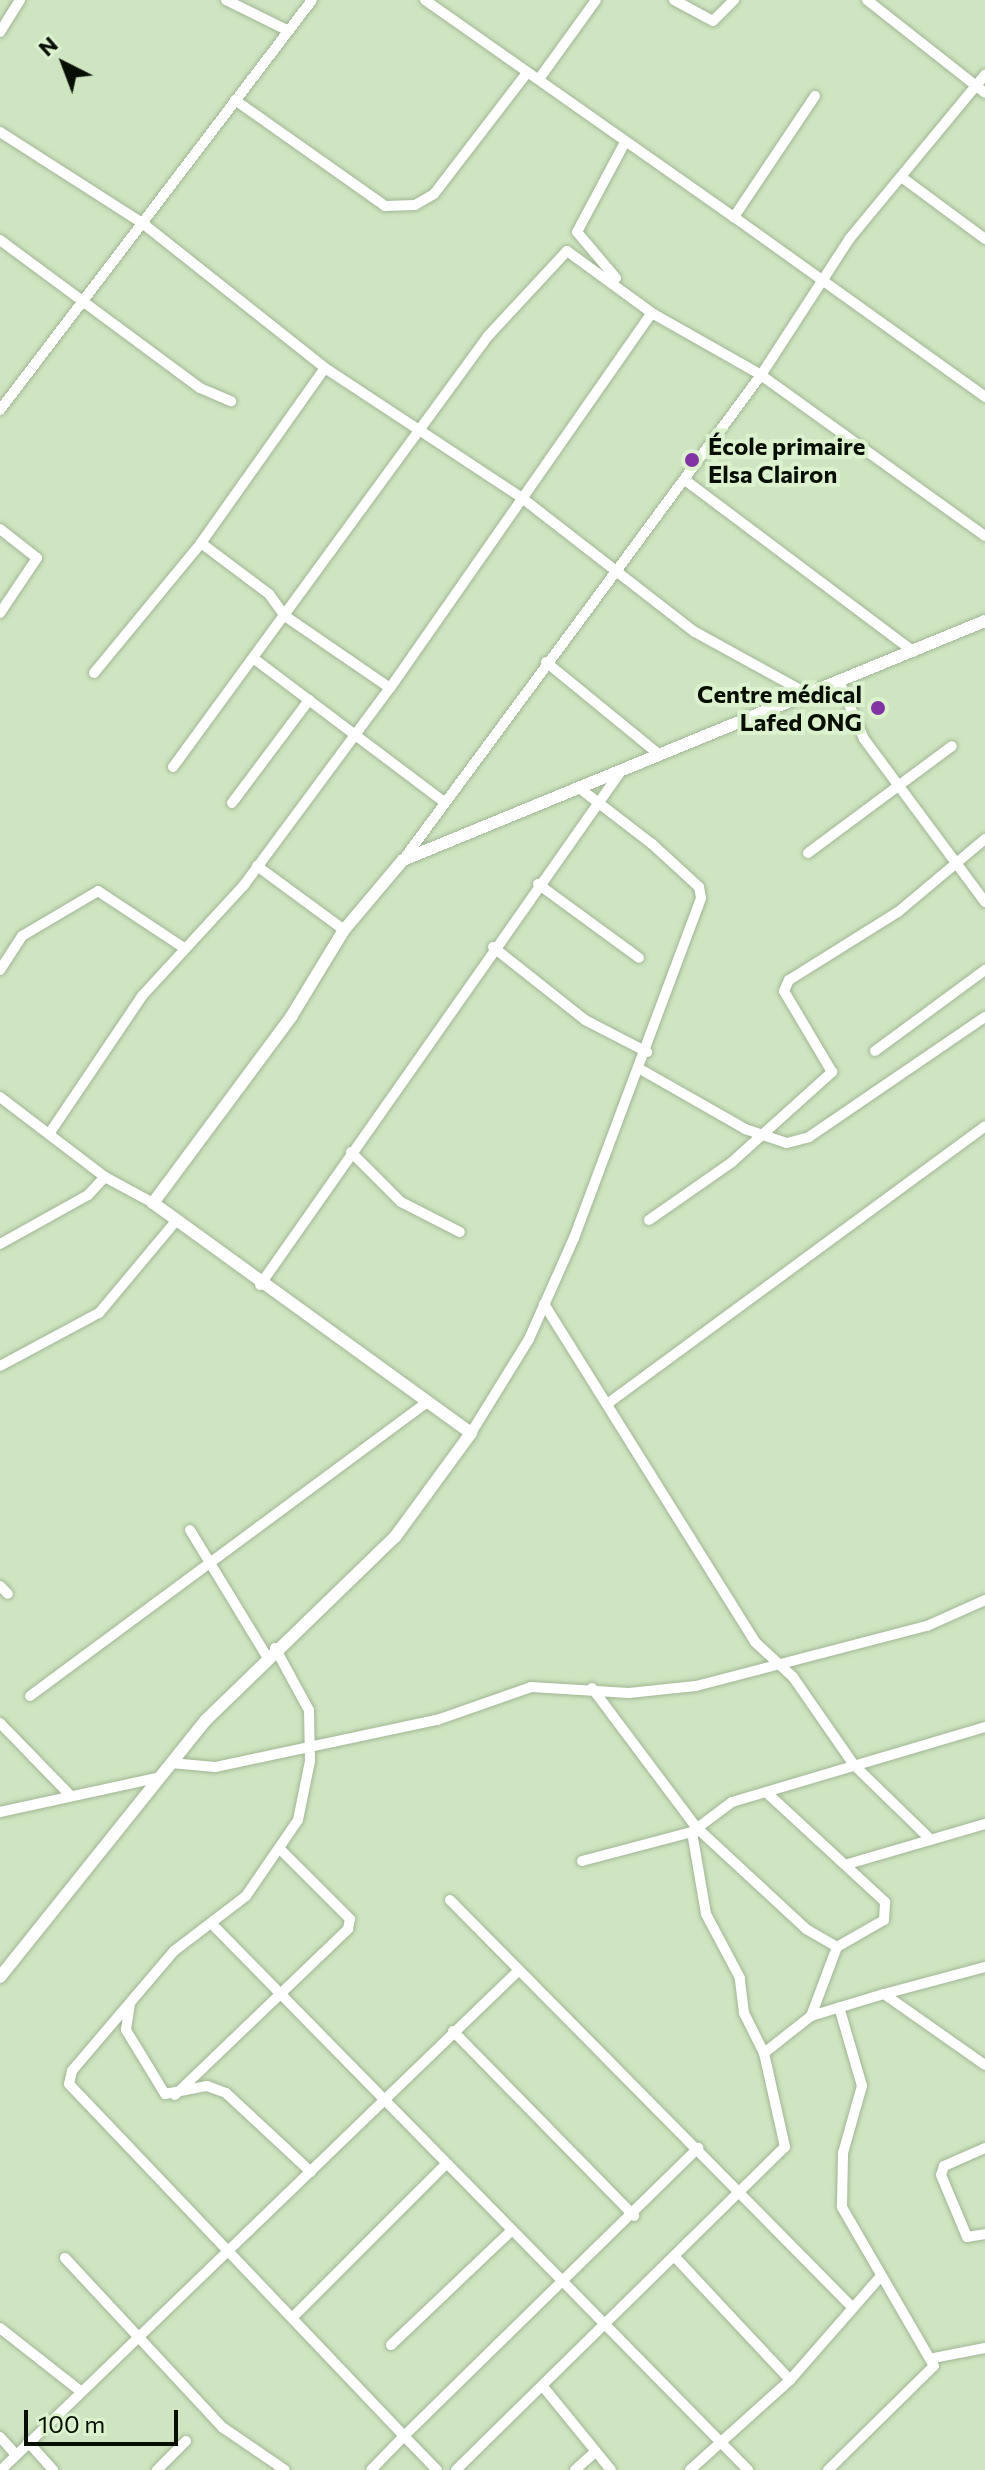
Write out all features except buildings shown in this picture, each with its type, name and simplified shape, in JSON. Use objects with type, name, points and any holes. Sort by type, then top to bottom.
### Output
[{"type":"street","points":[[0,32],[20,0]]},
{"type":"street","points":[[226,0],[289,31]]},
{"type":"street","points":[[0,410],[312,0]]},
{"type":"street","points":[[425,0],[539,79],[624,144],[821,277],[985,397]]},
{"type":"street","points":[[539,79],[596,0]]},
{"type":"street","points":[[674,0],[713,21],[734,0]]},
{"type":"street","points":[[867,0],[958,66],[980,91]]},
{"type":"street","points":[[235,100],[385,206],[415,205],[434,194],[527,73]]},
{"type":"street","points":[[153,1203],[291,1017],[344,930],[403,860],[613,567],[685,480],[761,375],[821,277],[980,91],[985,75]]},
{"type":"street","points":[[734,217],[815,96]]},
{"type":"street","points":[[0,132],[141,222],[325,368],[522,498],[695,632],[806,693]]},
{"type":"street","points":[[624,144],[577,232],[625,289],[652,313],[761,375],[985,536]]},
{"type":"street","points":[[904,179],[985,239]]},
{"type":"street","points":[[0,240],[200,388],[231,401]]},
{"type":"street","points":[[173,767],[257,661],[285,616],[420,430],[560,253],[567,251],[625,289]]},
{"type":"street","points":[[49,1134],[142,996],[257,866],[390,688],[652,313]]},
{"type":"street","points":[[94,673],[201,543],[325,368]]},
{"type":"street","points":[[685,480],[914,652]]},
{"type":"street","points":[[0,529],[37,558],[0,613]]},
{"type":"street","points":[[201,543],[269,594],[285,616],[390,688]]},
{"type":"street","points":[[403,860],[656,752],[914,652],[985,621]]},
{"type":"street","points":[[257,661],[444,802]]},
{"type":"street","points":[[546,662],[656,752]]},
{"type":"street","points":[[839,681],[864,739],[985,902]]},
{"type":"street","points":[[232,803],[309,700]]},
{"type":"street","points":[[808,853],[952,746]]},
{"type":"street","points":[[260,1285],[493,947],[625,766]]},
{"type":"street","points":[[0,1977],[171,1763],[270,1651],[395,1537],[471,1433],[544,1304],[647,1052],[701,898],[699,887],[652,844],[596,806],[578,787]]},
{"type":"street","points":[[649,1220],[760,1136],[832,1072],[785,985],[898,912],[985,839]]},
{"type":"street","points":[[257,866],[344,930]]},
{"type":"street","points":[[538,884],[639,958]]},
{"type":"street","points":[[0,970],[22,936],[98,891],[184,948]]},
{"type":"street","points":[[493,947],[585,1020],[647,1052]]},
{"type":"street","points":[[875,1051],[985,970]]},
{"type":"street","points":[[640,1069],[760,1136],[787,1143],[809,1137],[985,1017]]},
{"type":"street","points":[[0,1097],[105,1177],[153,1203],[260,1285],[471,1433]]},
{"type":"street","points":[[607,1404],[985,1126]]},
{"type":"street","points":[[351,1152],[401,1202],[460,1232]]},
{"type":"street","points":[[0,1244],[88,1195],[105,1177]]},
{"type":"street","points":[[0,1366],[44,1349],[99,1313],[176,1221]]},
{"type":"street","points":[[544,1304],[775,1664],[813,1702],[854,1765],[931,1840]]},
{"type":"street","points":[[30,1696],[426,1403]]},
{"type":"street","points":[[190,1530],[309,1710],[310,1746],[301,1806],[281,1850],[246,1896],[174,1951],[69,2084],[229,2256],[293,2317],[437,2470]]},
{"type":"street","points":[[171,1763],[205,1768],[310,1746],[483,1708],[531,1687],[660,1691],[927,1626],[985,1600]]},
{"type":"street","points":[[592,1688],[694,1830],[788,1914],[837,1947]]},
{"type":"street","points":[[0,1723],[70,1795]]},
{"type":"street","points":[[582,1861],[694,1830],[732,1802],[985,1727]]},
{"type":"street","points":[[0,1812],[160,1777]]},
{"type":"street","points":[[767,1793],[848,1864],[887,1912],[837,1947],[811,2016]]},
{"type":"street","points":[[848,1864],[985,1824]]},
{"type":"street","points":[[456,2470],[545,2389],[604,2327],[743,2193],[785,2147],[764,2053],[744,2013],[740,1978],[706,1914],[694,1830]]},
{"type":"street","points":[[175,2095],[281,1992],[350,1919],[281,1850]]},
{"type":"street","points":[[450,1900],[517,1972],[698,2148],[853,2308]]},
{"type":"street","points":[[211,1923],[559,2283],[748,2470]]},
{"type":"street","points":[[764,2053],[811,2016],[985,1967]]},
{"type":"street","points":[[1,2470],[79,2390],[229,2256],[383,2100],[517,1972]]},
{"type":"street","points":[[884,1994],[985,2065]]},
{"type":"street","points":[[130,2003],[126,2030],[147,2072],[165,2094],[175,2095],[207,2086],[226,2093],[311,2172]]},
{"type":"street","points":[[839,2007],[862,2086],[843,2153],[842,2207],[881,2276],[934,2358]]},
{"type":"street","points":[[453,2031],[634,2216]]},
{"type":"street","points":[[371,2470],[559,2283],[634,2216],[698,2148]]},
{"type":"street","points":[[985,2148],[944,2166],[941,2175],[967,2237],[985,2234]]},
{"type":"street","points":[[293,2317],[445,2165]]},
{"type":"street","points":[[391,2345],[510,2232]]},
{"type":"street","points":[[675,2257],[790,2380]]},
{"type":"street","points":[[65,2258],[140,2334],[222,2427],[285,2470]]},
{"type":"street","points":[[690,2470],[790,2380],[881,2276]]},
{"type":"street","points":[[0,2328],[79,2390]]},
{"type":"street","points":[[934,2358],[985,2348]]},
{"type":"street","points":[[828,2470],[926,2382],[934,2358]]},
{"type":"street","points":[[545,2389],[611,2470]]},
{"type":"street","points":[[0,2437],[16,2455]]},
{"type":"street","points":[[157,2470],[186,2441]]},
{"type":"street","points":[[28,2442],[53,2470]]},
{"type":"street","points":[[575,2470],[595,2452]]},
{"type":"place","name":"École primaire Elsa Clairon","points":[[692,460]]},
{"type":"place","name":"Centre médical Lafed ONG","points":[[878,708]]}]
